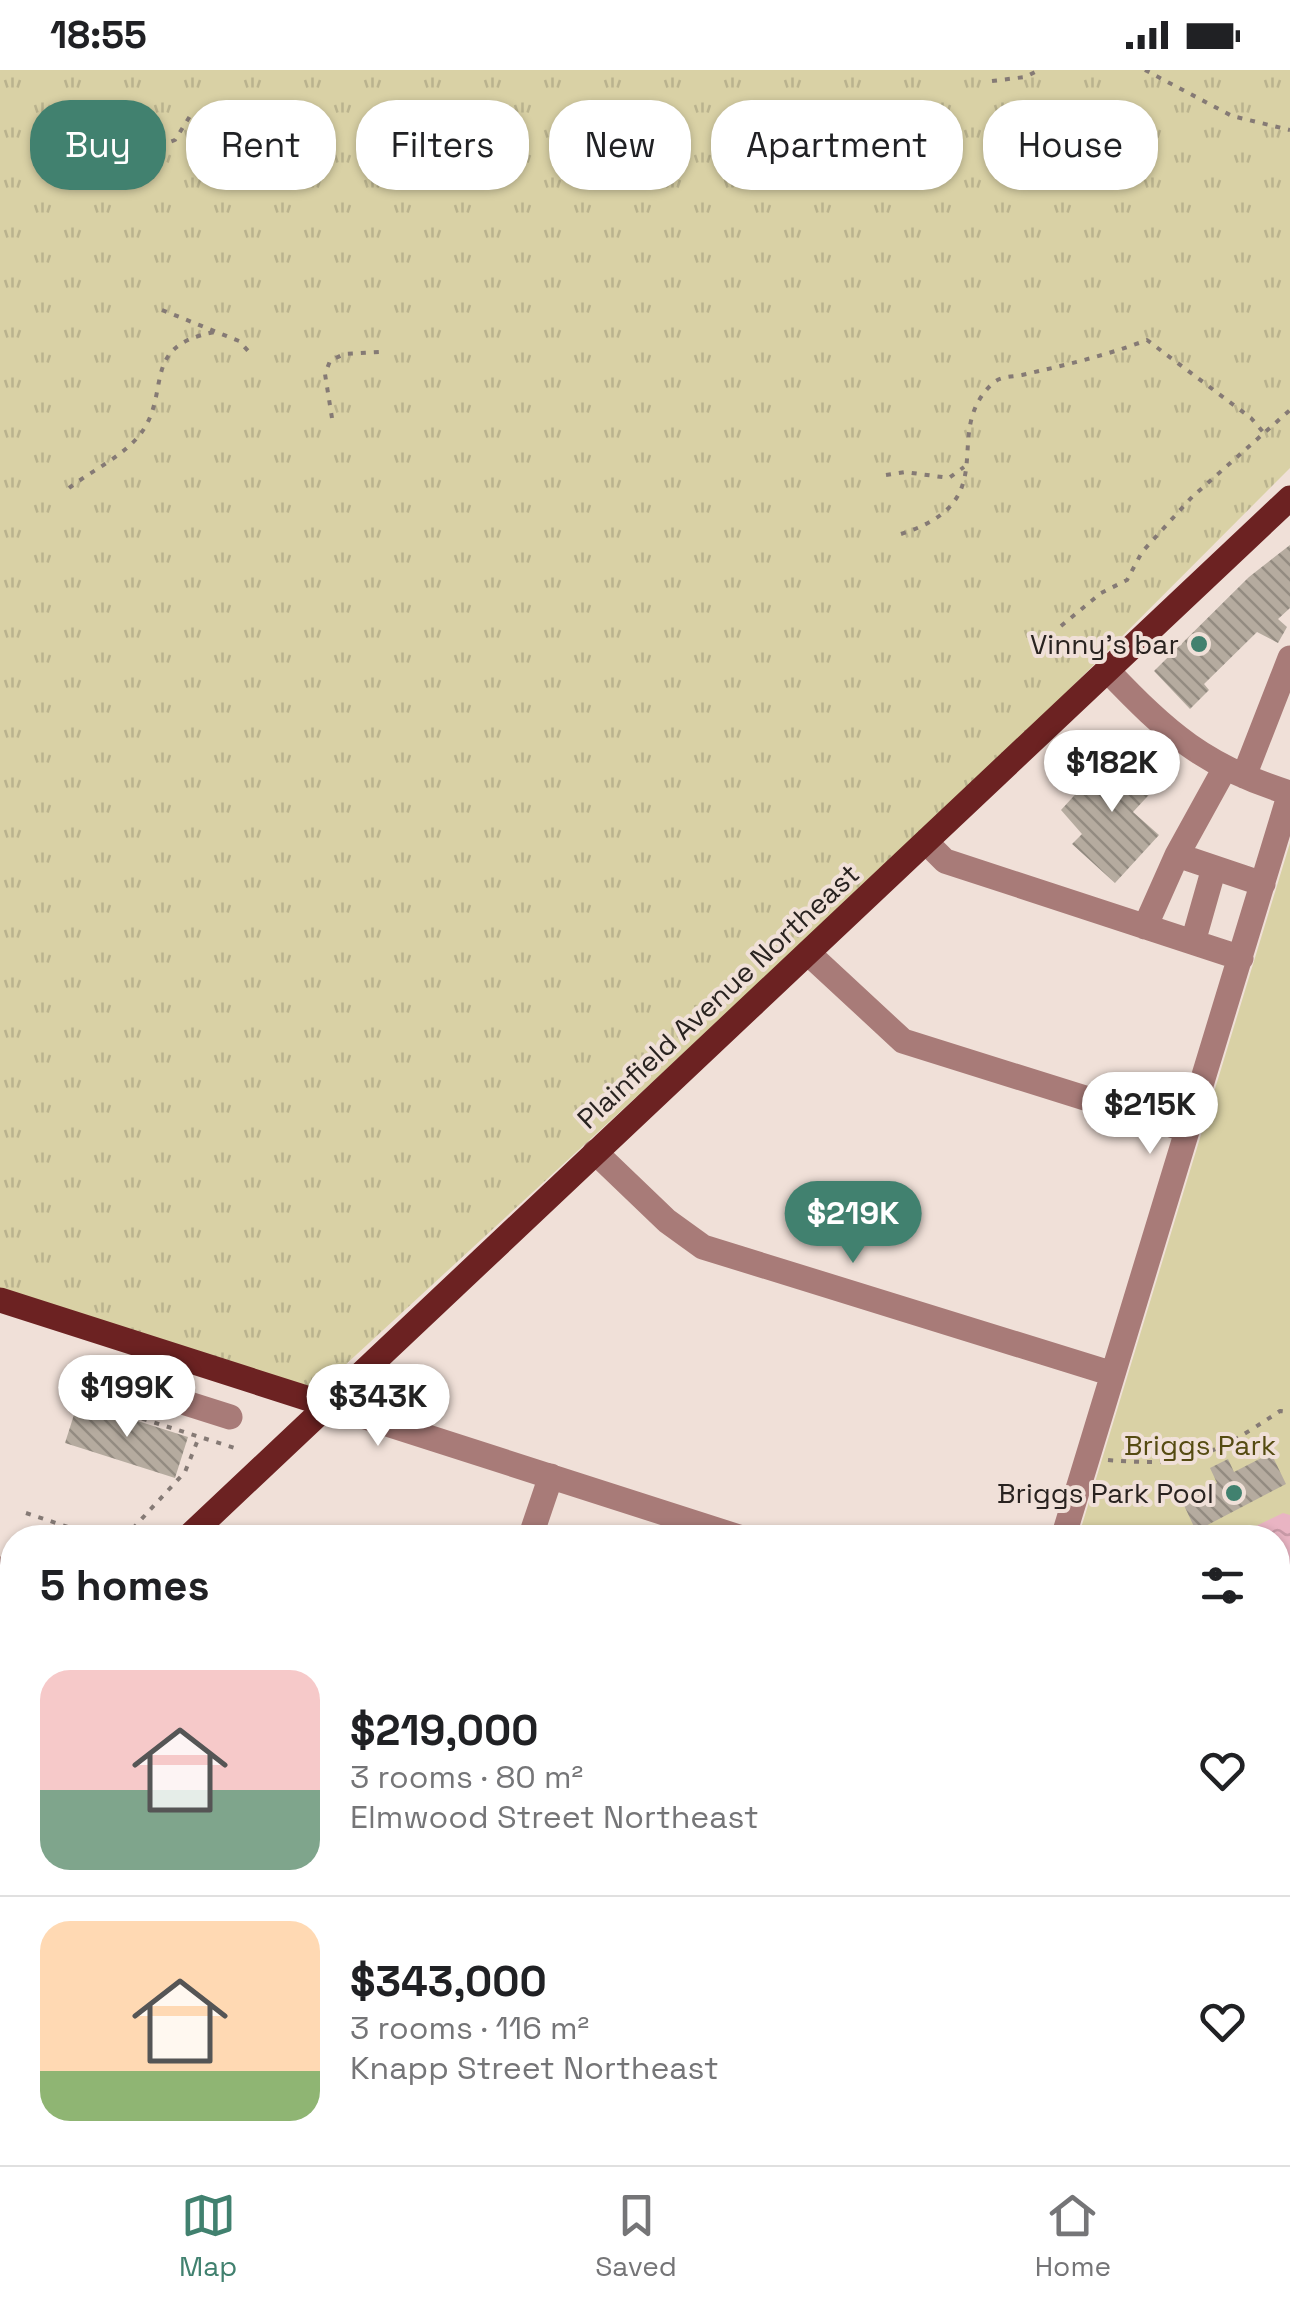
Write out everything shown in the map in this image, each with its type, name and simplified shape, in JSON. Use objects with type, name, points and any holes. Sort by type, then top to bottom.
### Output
[{"type":"main road","name":"Plainfield Avenue Northeast","points":[[202,1525],[1290,498]]},
{"type":"main road","points":[[0,1300],[328,1405]]},
{"type":"street","points":[[1145,927],[1177,855],[1235,772],[1290,658]]},
{"type":"street","points":[[1067,1525],[1290,793],[1235,772],[1172,737],[1107,670]]},
{"type":"street","points":[[926,842],[945,862],[1241,958]]},
{"type":"street","points":[[1177,855],[1263,884]]},
{"type":"street","points":[[1192,942],[1214,868]]},
{"type":"street","points":[[808,953],[904,1041],[1187,1130]]},
{"type":"street","points":[[596,1152],[667,1221],[702,1247],[1113,1374]]},
{"type":"street","points":[[127,1384],[140,1345]]},
{"type":"street","points":[[174,1399],[186,1361]]},
{"type":"street","points":[[88,1372],[230,1417]]},
{"type":"street","points":[[328,1405],[551,1476],[686,1525]]},
{"type":"street","points":[[534,1525],[551,1476]]},
{"type":"path","points":[[992,81],[1026,77],[1039,70]]},
{"type":"path","points":[[1145,70],[1232,116],[1290,130]]},
{"type":"path","points":[[166,143],[175,140],[186,122]]},
{"type":"path","points":[[162,310],[239,342],[252,354]]},
{"type":"path","points":[[69,488],[139,436],[161,368],[174,347],[214,332]]},
{"type":"path","points":[[901,534],[939,519],[954,506],[967,463],[974,417],[982,397],[997,380],[1072,366],[1147,340],[1251,418],[1264,433]]},
{"type":"path","points":[[332,418],[325,374],[330,360],[344,354],[380,352]]},
{"type":"path","points":[[1061,626],[1102,593],[1128,580],[1142,552],[1192,498],[1290,410]]},
{"type":"path","points":[[886,475],[905,472],[949,478],[967,463]]},
{"type":"path","points":[[80,1399],[242,1450]]},
{"type":"path","points":[[1104,1460],[1165,1465],[1189,1459],[1216,1452],[1280,1411],[1290,1412]]},
{"type":"path","points":[[136,1525],[185,1472],[199,1436]]},
{"type":"path","points":[[26,1514],[60,1525]]},
{"type":"green space","points":[[0,70],[1290,70],[1290,468],[964,795],[318,1390],[0,1288]]},
{"type":"green space","name":"Briggs Park","points":[[1290,843],[1290,1525],[1082,1525]]},
{"type":"water","points":[[1283,1513],[1290,1515],[1290,1525],[1258,1525]]},
{"type":"building","points":[[1290,545],[1290,608],[1278,619],[1287,627],[1278,643],[1257,632],[1204,684],[1209,690],[1190,709],[1154,671],[1249,577]]},
{"type":"building","points":[[1120,750],[1158,785],[1133,812],[1159,835],[1115,883],[1072,844],[1082,834],[1061,810],[1093,775],[1083,767],[1096,753],[1107,764]]},
{"type":"building","points":[[78,1402],[188,1437],[175,1478],[65,1443]]},
{"type":"building","name":"Briggs Park Pool","points":[[1271,1453],[1286,1484],[1207,1525],[1193,1525],[1182,1501],[1217,1483],[1210,1468],[1228,1459],[1234,1472]]},
{"type":"place","name":"Vinny's bar","points":[[1199,644]]},
{"type":"place","name":"Briggs Park Pool","points":[[1234,1493]]}]
